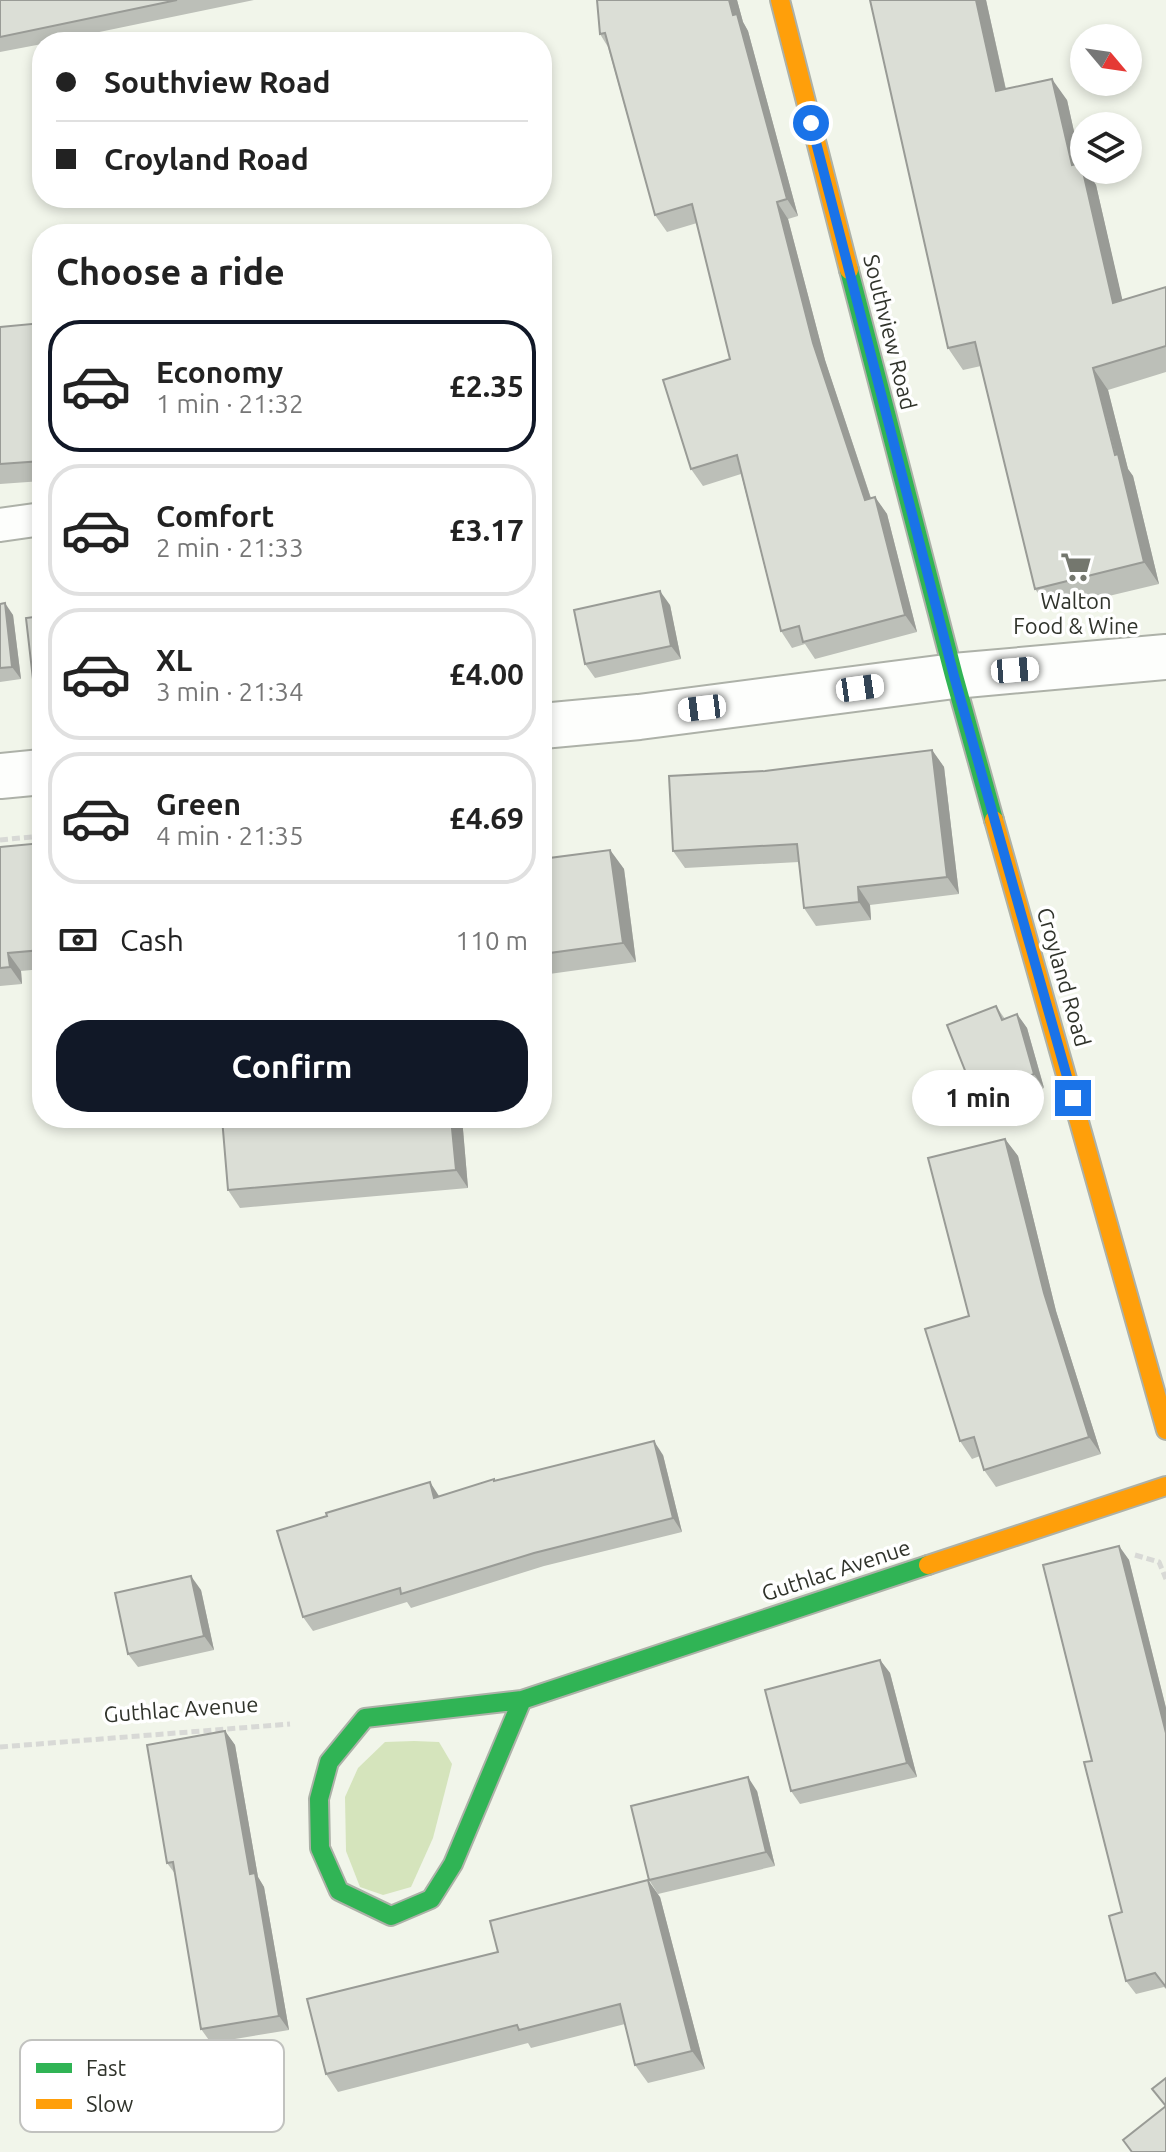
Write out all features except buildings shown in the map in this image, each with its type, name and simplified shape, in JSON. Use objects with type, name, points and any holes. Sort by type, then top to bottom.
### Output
[{"type":"street","name":"Southview Road","points":[[780,0],[954,676]]},
{"type":"street","points":[[552,725],[639,717],[954,676],[1166,657]]},
{"type":"street","name":"Croyland Road","points":[[954,676],[1166,1430]]},
{"type":"street","points":[[0,776],[32,773]]},
{"type":"street","name":"Guthlac Avenue","points":[[365,1718],[522,1700],[1166,1486]]},
{"type":"street","points":[[365,1718],[329,1762],[319,1799],[320,1848],[339,1891],[391,1916],[431,1899],[453,1864],[522,1700]]},
{"type":"lane","points":[[0,525],[32,520]]},
{"type":"path","points":[[0,840],[32,837]]},
{"type":"path","points":[[1129,1553],[1159,1562],[1166,1579]]},
{"type":"path","name":"Guthlac Avenue","points":[[0,1747],[365,1718]]},
{"type":"green space","points":[[385,1742],[439,1742],[452,1764],[433,1838],[411,1887],[383,1895],[360,1887],[346,1851],[345,1797],[358,1768]]},
{"type":"traffic: fast","points":[[849,270],[994,820]]},
{"type":"traffic: fast","points":[[522,1700],[453,1864],[431,1899],[391,1916],[339,1891],[320,1848],[319,1799],[329,1762],[365,1718],[522,1700],[928,1565]]},
{"type":"traffic: slow","points":[[780,0],[849,270]]},
{"type":"traffic: slow","points":[[994,820],[1166,1430]]},
{"type":"traffic: slow","points":[[928,1565],[1166,1486]]},
{"type":"place","name":"Walton Food & Wine","points":[[1076,567]]},
{"type":"route","points":[[811,123],[954,676],[1073,1098]]}]
